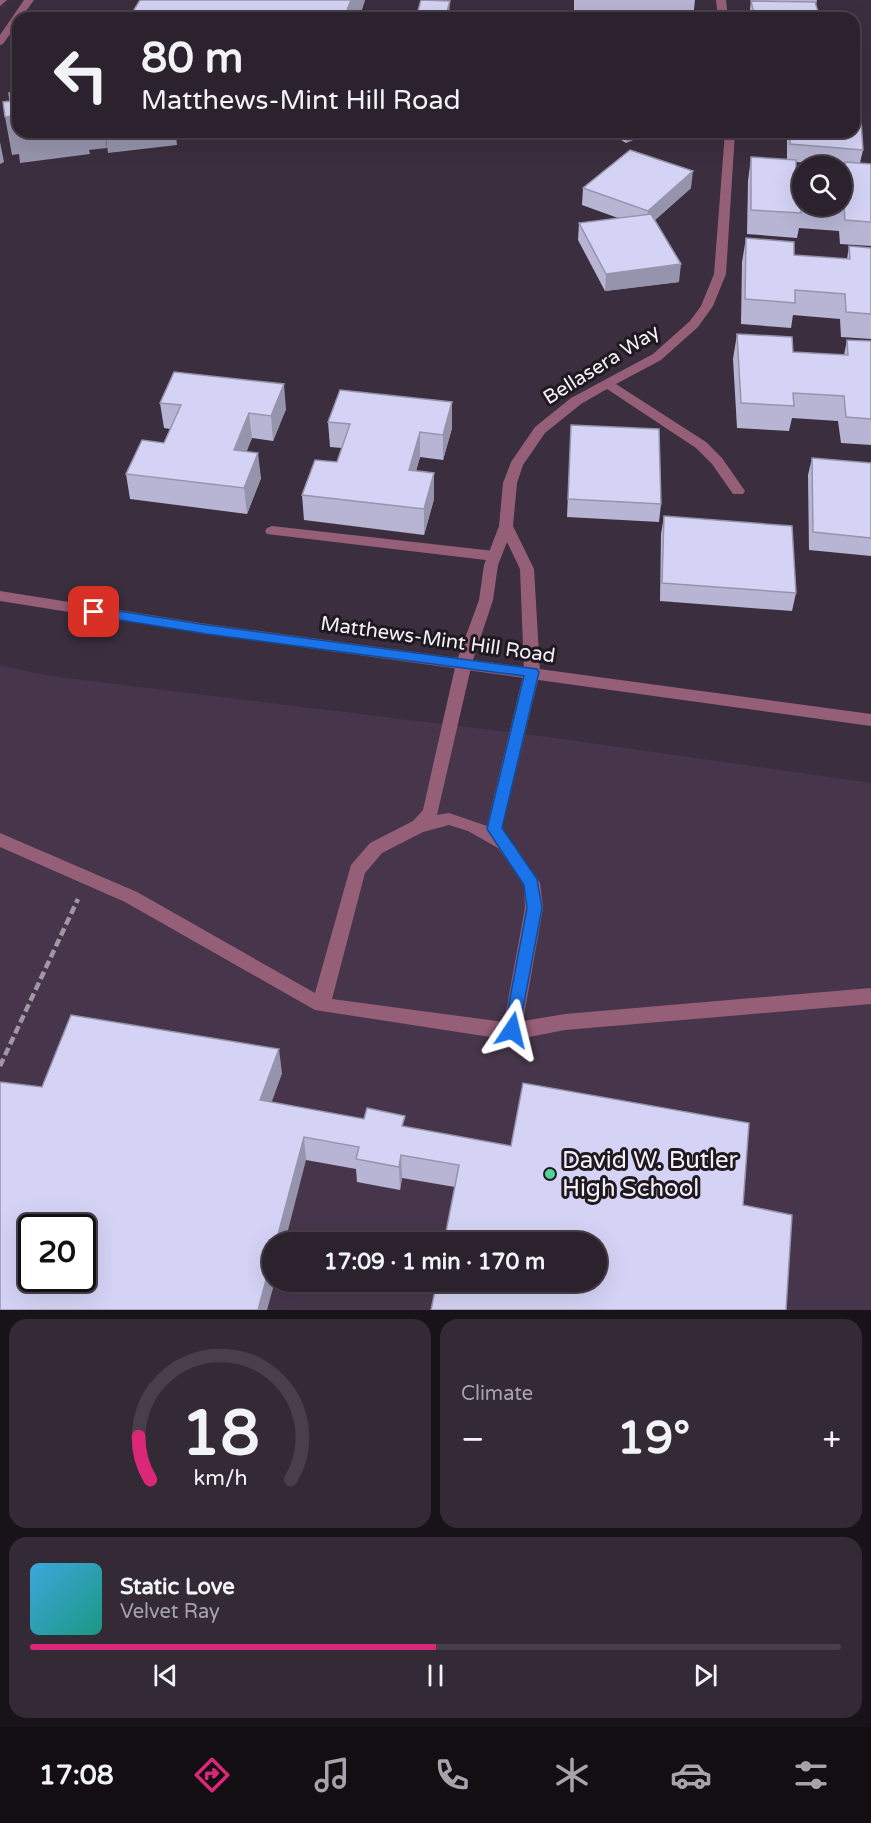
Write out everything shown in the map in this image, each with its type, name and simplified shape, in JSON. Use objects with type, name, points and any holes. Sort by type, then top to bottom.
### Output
[{"type":"street","points":[[0,42],[12,25]]},
{"type":"street","name":"Bellasera Way","points":[[419,826],[431,812],[464,663],[486,600],[494,556],[506,526],[510,483],[526,448],[540,430],[558,413],[657,357],[686,332],[706,306],[720,274],[730,138]]},
{"type":"street","points":[[607,384],[701,445],[717,461],[738,490]]},
{"type":"street","points":[[506,526],[527,568],[532,672],[494,829],[532,884],[534,908],[512,1030]]},
{"type":"street","points":[[272,531],[494,556]]},
{"type":"street","name":"Matthews-Mint Hill Road","points":[[0,596],[207,629],[871,720]]},
{"type":"street","points":[[321,1005],[357,870],[376,848],[419,826],[449,819],[473,826],[503,844]]},
{"type":"street","points":[[0,840],[131,897],[321,1005],[497,1030],[512,1030],[565,1022],[871,996]]},
{"type":"path","points":[[0,1066],[88,878]]},
{"type":"shaded area","points":[[0,665],[50,676],[548,737],[871,783],[871,1310],[0,1310]]},
{"type":"building","points":[[140,0],[351,0],[346,12],[133,12]]},
{"type":"building","points":[[421,0],[450,1],[447,12],[418,12]]},
{"type":"building","points":[[751,1],[815,2],[818,12],[754,12]]},
{"type":"building","points":[[9,93],[12,93],[12,116],[5,117],[3,102],[10,101]]},
{"type":"building","points":[[860,106],[863,150],[790,144],[790,138],[860,138]]},
{"type":"building","points":[[630,150],[693,171],[648,211],[583,188]]},
{"type":"building","points":[[751,157],[792,160],[792,212],[751,210]]},
{"type":"building","points":[[852,163],[871,164],[871,222],[845,220],[845,216],[852,216]]},
{"type":"building","points":[[651,214],[681,264],[606,274],[579,223]]},
{"type":"building","points":[[746,238],[794,242],[794,255],[850,259],[849,246],[871,248],[871,314],[846,312],[845,294],[795,290],[795,303],[745,299]]},
{"type":"building","points":[[737,334],[792,337],[793,352],[848,355],[847,340],[871,341],[871,419],[846,417],[844,396],[793,393],[794,406],[741,403]]},
{"type":"building","points":[[174,372],[284,384],[271,416],[249,413],[234,450],[258,453],[244,488],[126,474],[142,440],[164,443],[181,405],[160,403]]},
{"type":"building","points":[[340,390],[452,402],[443,435],[420,432],[409,470],[434,473],[424,509],[302,495],[315,460],[337,462],[350,424],[328,422]]},
{"type":"building","points":[[571,425],[659,429],[661,504],[568,499]]},
{"type":"building","points":[[812,458],[871,463],[871,538],[813,532]]},
{"type":"building","points":[[664,516],[792,526],[796,593],[662,583]]},
{"type":"building","name":"David W. Butler High School","points":[[71,1015],[279,1049],[260,1100],[364,1119],[367,1108],[405,1116],[402,1126],[511,1146],[523,1083],[749,1123],[743,1205],[792,1215],[786,1310],[431,1310],[435,1292],[607,1292],[607,1232],[446,1232],[459,1165],[401,1155],[399,1167],[356,1159],[359,1147],[304,1137],[279,1232],[262,1232],[263,1292],[258,1310],[0,1310],[0,1082],[42,1087]]},
{"type":"place","name":"David W. Butler High School","points":[[550,1174]]},
{"type":"route","points":[[94,612],[532,672],[494,829],[532,884],[534,908],[512,1030]]}]
